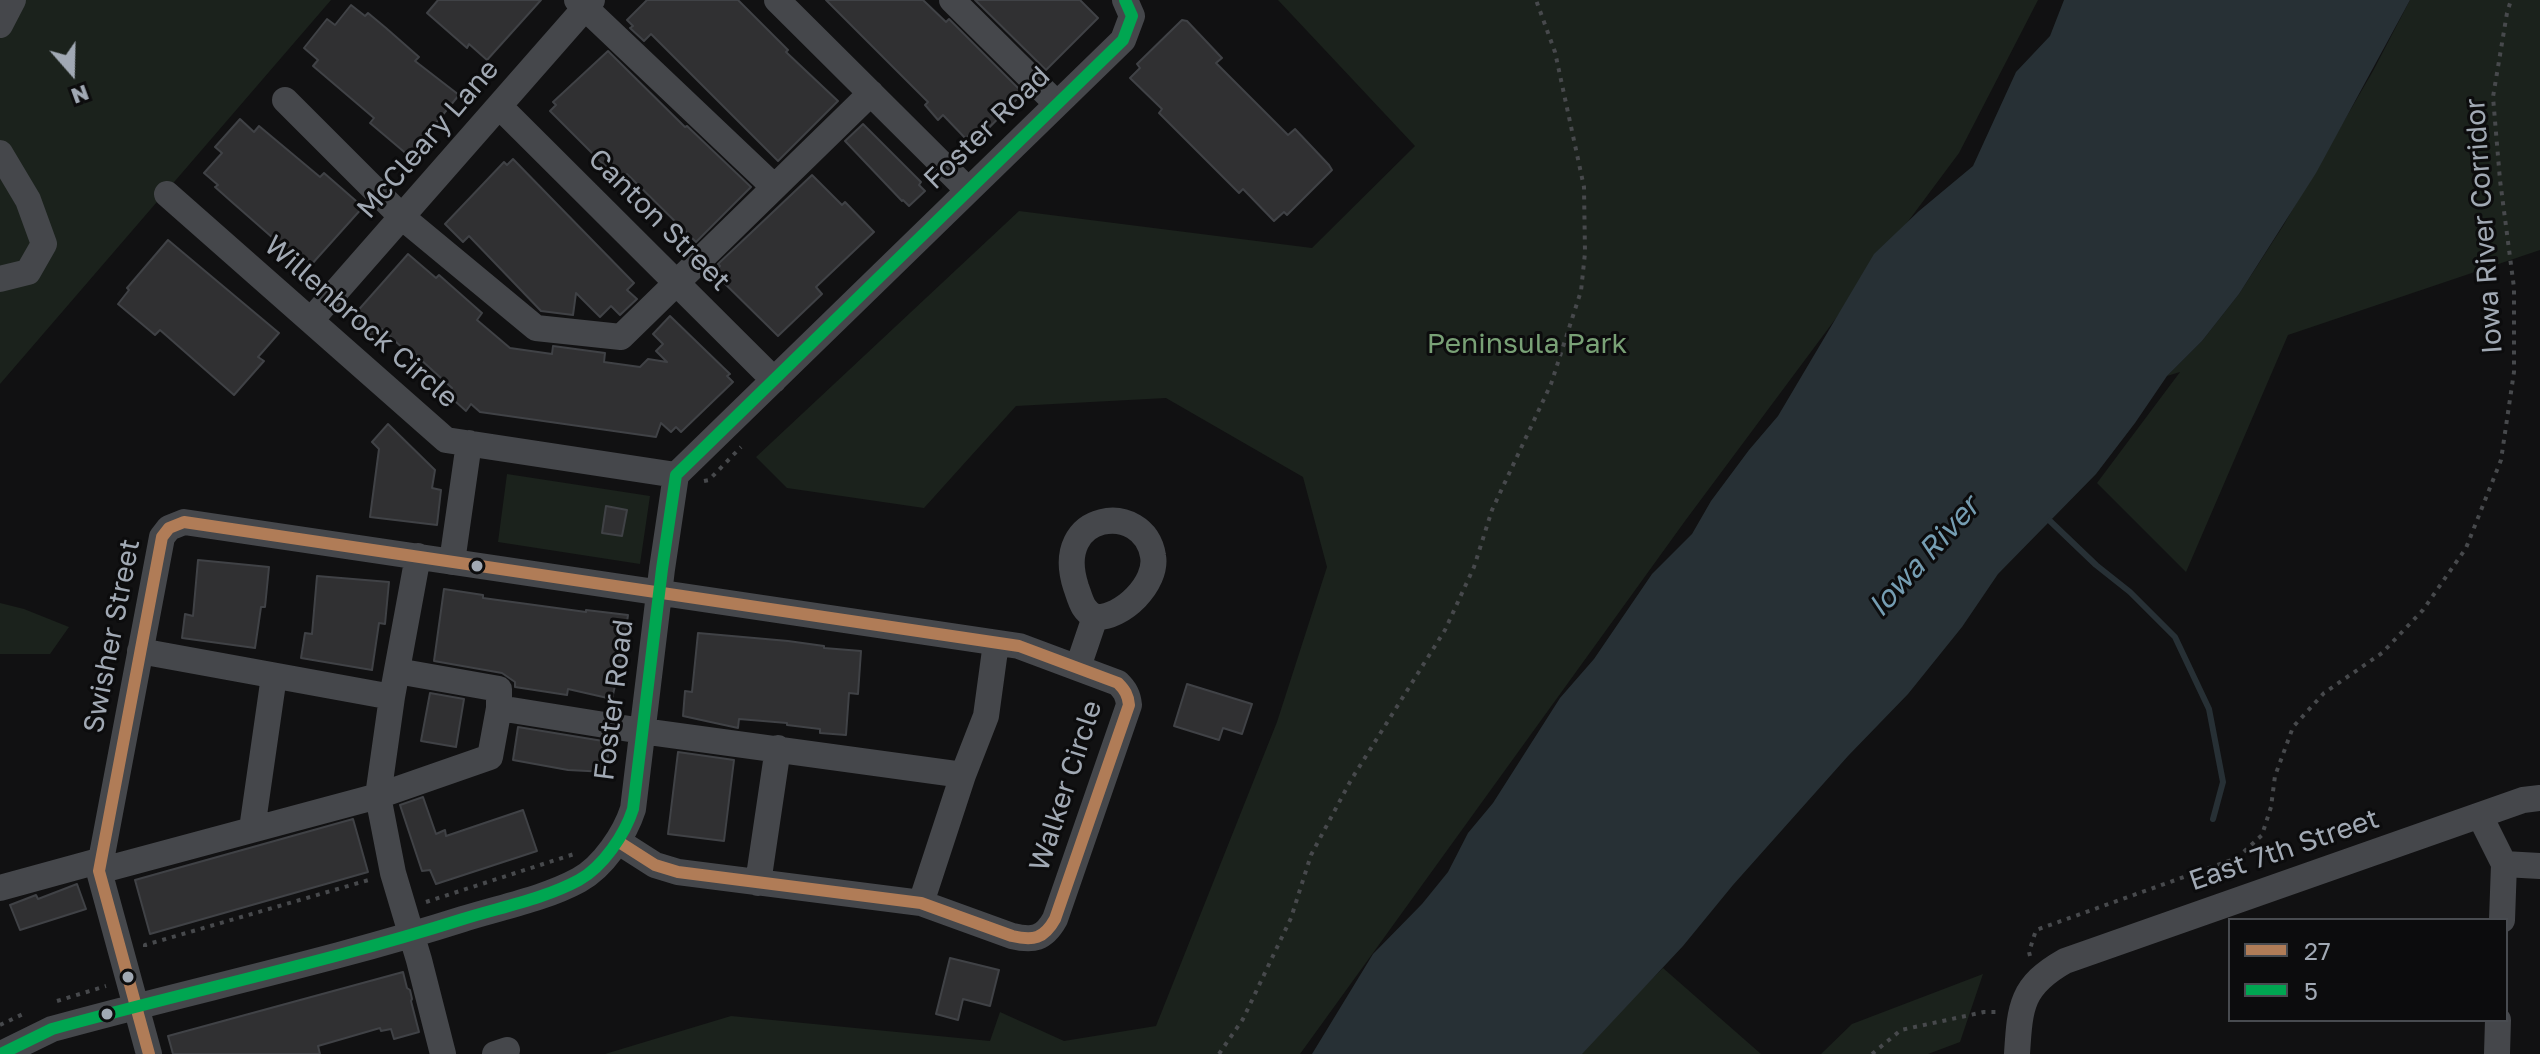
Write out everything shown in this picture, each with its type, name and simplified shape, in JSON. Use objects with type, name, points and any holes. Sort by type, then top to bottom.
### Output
[{"type":"street","points":[[0,25],[13,0]]},
{"type":"street","points":[[777,0],[968,190]]},
{"type":"street","points":[[952,0],[1057,104]]},
{"type":"street","name":"Foster Road","points":[[1,1054],[52,1029],[410,936],[556,890],[581,879],[619,842],[633,809],[676,475],[1123,40],[1132,16],[1125,0]]},
{"type":"street","points":[[585,3],[773,186]]},
{"type":"street","name":"McCleary Lane","points":[[311,320],[585,3]]},
{"type":"street","points":[[285,100],[402,217],[536,328],[621,337],[871,93]]},
{"type":"street","name":"Canton Street","points":[[499,106],[774,380]]},
{"type":"street","points":[[0,153],[28,200],[44,244],[28,272],[0,279]]},
{"type":"street","name":"Willenbrock Circle","points":[[167,194],[446,440],[676,475]]},
{"type":"street","points":[[452,562],[469,443]]},
{"type":"street","name":"Swisher Street","points":[[149,1054],[100,866],[162,537],[169,528],[184,522],[659,593]]},
{"type":"street","points":[[418,556],[392,697],[378,796],[393,873],[443,1054]]},
{"type":"street","name":"Walker Circle","points":[[619,842],[655,865],[678,872],[921,903],[1012,936],[1023,939],[1038,937],[1048,931],[1055,919],[1129,705],[1125,691],[1118,683],[1019,646],[659,593]]},
{"type":"street","points":[[1078,667],[1095,617]]},
{"type":"street","points":[[921,903],[986,716],[996,643]]},
{"type":"street","points":[[140,651],[392,697]]},
{"type":"street","points":[[0,888],[378,796],[490,757],[499,708],[499,689],[397,671]]},
{"type":"street","points":[[252,829],[274,676]]},
{"type":"street","points":[[499,708],[963,775]]},
{"type":"street","points":[[758,883],[778,748]]},
{"type":"street","name":"East 7th Street","points":[[2039,979],[2043,973],[2065,961],[2534,796]]},
{"type":"street","points":[[2480,816],[2504,864],[2502,918]]},
{"type":"street","points":[[2504,864],[2540,866]]},
{"type":"street","points":[[2017,1054],[2026,995],[2039,979]]},
{"type":"street","points":[[2497,1054],[2498,1022]]},
{"type":"path","points":[[1219,1054],[1243,1019],[1291,918],[1311,855],[1351,780],[1445,630],[1474,567],[1492,510],[1551,384],[1581,291],[1585,253],[1584,187],[1555,52],[1536,0]]},
{"type":"path","name":"Iowa River Corridor","points":[[2039,979],[2029,952],[2036,930],[2237,858],[2262,835],[2271,807],[2275,776],[2293,727],[2324,693],[2382,653],[2423,610],[2466,548],[2501,460],[2514,372],[2514,288],[2493,97],[2511,0]]},
{"type":"path","points":[[403,910],[577,853]]},
{"type":"path","points":[[145,945],[378,877]]},
{"type":"path","points":[[1872,1054],[1901,1030],[1984,1012],[2021,1014]]},
{"type":"green space","points":[[0,0],[331,0],[0,384]]},
{"type":"green space","name":"Peninsula Park","points":[[1278,0],[2038,0],[1959,153],[1685,521],[1300,1054],[605,1054],[731,1016],[990,1041],[1000,1012],[1064,1041],[1156,1026],[1277,722],[1327,567],[1303,477],[1166,398],[1016,406],[924,508],[787,488],[756,457],[1019,211],[1312,248],[1415,146]]},
{"type":"green space","points":[[2410,0],[2540,0],[2540,250],[2288,335],[2186,572],[2097,483],[2180,372],[2167,376],[2202,341],[2239,294],[2283,226],[2373,71]]},
{"type":"green space","points":[[507,474],[650,496],[640,564],[498,542]]},
{"type":"green space","points":[[0,603],[69,627],[50,654],[0,654]]},
{"type":"green space","points":[[1663,968],[1761,1054],[1577,1054]]},
{"type":"green space","points":[[1983,974],[1960,1042],[1928,1054],[1821,1054],[1852,1024]]},
{"type":"water","name":"Iowa River","points":[[2064,0],[2410,0],[2316,173],[2239,294],[2202,341],[2167,376],[2096,474],[1998,574],[1962,627],[1908,694],[1848,756],[1683,946],[1582,1054],[1312,1054],[1373,954],[1422,904],[1448,872],[1468,833],[1493,803],[1560,698],[1594,659],[1652,574],[1692,534],[1711,501],[1778,416],[1874,254],[1973,166],[2016,72],[2050,36]]},
{"type":"building","points":[[438,0],[541,0],[487,60],[469,44],[467,48],[427,13]]},
{"type":"building","points":[[647,0],[738,0],[788,50],[786,52],[838,101],[778,161],[651,34],[644,41],[630,28],[633,26],[627,20]]},
{"type":"building","points":[[826,0],[923,0],[946,22],[949,19],[1023,93],[977,140],[971,133],[966,139],[943,115],[938,120],[925,105],[928,102]]},
{"type":"building","points":[[975,0],[1080,0],[1098,18],[1046,70]]},
{"type":"building","points":[[351,5],[365,16],[368,13],[386,28],[419,57],[415,61],[459,95],[409,156],[370,123],[374,118],[313,66],[318,60],[304,48],[327,19],[335,25]]},
{"type":"building","points":[[1182,20],[1187,21],[1222,58],[1216,63],[1288,135],[1295,129],[1332,170],[1287,215],[1284,212],[1274,221],[1243,189],[1239,193],[1159,113],[1162,109],[1130,78],[1140,68],[1137,64]]},
{"type":"building","points":[[608,51],[751,187],[696,242],[627,174],[620,181],[550,111],[556,105],[553,102]]},
{"type":"building","points":[[240,119],[254,132],[259,126],[320,177],[324,173],[363,207],[311,265],[293,249],[290,253],[215,187],[218,185],[204,173],[222,153],[215,147]]},
{"type":"building","points":[[863,124],[921,182],[919,185],[925,191],[909,206],[845,141]]},
{"type":"building","points":[[513,159],[634,283],[627,290],[637,299],[620,315],[611,306],[600,317],[576,293],[573,315],[541,311],[469,236],[463,242],[445,224],[504,162],[507,165]]},
{"type":"building","points":[[812,175],[842,205],[845,202],[874,232],[816,287],[822,294],[778,336],[714,273],[720,266],[718,264]]},
{"type":"building","points":[[168,240],[279,333],[258,357],[264,361],[234,395],[160,330],[155,335],[118,304],[129,290],[127,288]]},
{"type":"building","points":[[408,254],[436,278],[439,275],[482,313],[477,320],[510,348],[552,354],[553,346],[605,353],[604,362],[640,367],[648,359],[667,362],[656,351],[663,344],[653,334],[670,316],[730,374],[727,376],[733,382],[681,432],[676,427],[671,432],[661,423],[656,437],[480,412],[471,404],[466,411],[447,394],[452,388],[409,349],[407,352],[382,329],[374,338],[359,325],[361,321],[354,315]]},
{"type":"building","points":[[388,424],[435,470],[432,488],[441,490],[437,525],[370,517],[379,449],[372,442]]},
{"type":"building","points":[[606,506],[627,510],[622,536],[602,533]]},
{"type":"building","points":[[198,560],[269,567],[265,607],[261,607],[255,648],[182,638],[185,614],[193,616]]},
{"type":"building","points":[[317,576],[389,582],[385,624],[379,623],[372,670],[301,658],[305,633],[312,634]]},
{"type":"building","points":[[444,589],[483,595],[483,598],[628,615],[612,699],[568,689],[567,695],[515,687],[515,682],[502,673],[434,661]]},
{"type":"building","points":[[698,633],[861,651],[858,694],[849,693],[846,735],[820,733],[820,729],[787,723],[739,719],[738,728],[683,716],[685,691],[692,692]]},
{"type":"building","points":[[1187,684],[1252,704],[1242,734],[1223,728],[1219,740],[1174,726]]},
{"type":"building","points":[[430,693],[464,699],[456,747],[421,741]]},
{"type":"building","points":[[518,727],[609,742],[607,772],[568,770],[513,760]]},
{"type":"building","points":[[678,752],[734,760],[724,841],[668,834]]},
{"type":"building","points":[[423,797],[436,834],[445,830],[446,836],[523,810],[537,851],[436,884],[430,870],[422,871],[400,805]]},
{"type":"building","points":[[353,819],[368,872],[150,934],[135,880]]},
{"type":"building","points":[[77,884],[86,909],[20,930],[10,905],[36,895],[38,899]]},
{"type":"building","points":[[950,958],[999,970],[990,1006],[963,999],[958,1020],[936,1014]]},
{"type":"building","points":[[403,972],[419,1032],[394,1039],[391,1029],[381,1031],[380,1028],[318,1046],[320,1054],[173,1054],[168,1036]]},
{"type":"waterway","points":[[2050,521],[2175,637],[2209,709],[2223,782],[2213,819]]},
{"type":"transit line","name":"5","points":[[1,1054],[52,1029],[361,949],[537,898],[566,887],[596,867],[619,839],[633,809],[676,475],[1123,40],[1132,16],[1125,0]]},
{"type":"transit line","name":"27","points":[[149,1054],[99,871],[162,537],[169,528],[184,522],[1019,646],[1118,683],[1128,698],[1129,705],[1055,919],[1047,931],[1037,937],[1012,936],[921,903],[678,872],[655,865],[619,842]]}]
